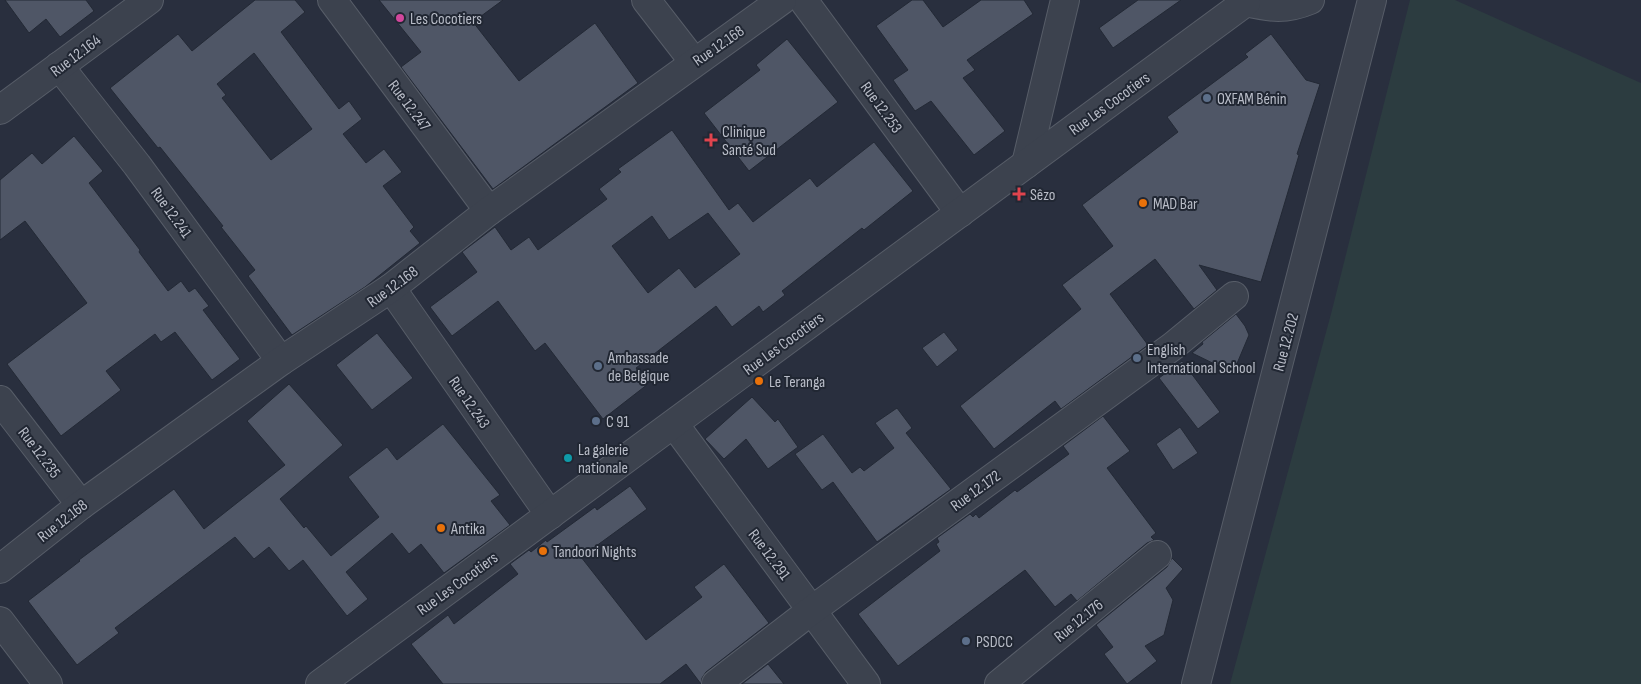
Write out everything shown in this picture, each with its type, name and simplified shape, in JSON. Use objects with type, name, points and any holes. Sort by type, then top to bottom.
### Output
[{"type":"street","name":"Rue 12.164","points":[[0,110],[149,0]]},
{"type":"street","name":"Rue 12.247","points":[[332,0],[489,211]]},
{"type":"street","points":[[646,0],[694,62]]},
{"type":"street","name":"Rue 12.168","points":[[0,569],[81,505],[281,361],[391,288],[489,211],[782,0]]},
{"type":"street","name":"Rue 12.253","points":[[803,0],[960,213]]},
{"type":"street","points":[[1026,164],[1065,0]]},
{"type":"street","points":[[1246,1],[1267,7],[1285,7],[1310,0]]},
{"type":"street","name":"Rue 12.202","points":[[1196,684],[1372,0]]},
{"type":"street","name":"Rue Les Cocotiers","points":[[320,684],[1246,1]]},
{"type":"street","name":"Rue 12.241","points":[[59,66],[137,165],[281,361]]},
{"type":"street","name":"Rue 12.243","points":[[391,288],[550,515]]},
{"type":"street","name":"Rue 12.172","points":[[716,684],[812,610],[1173,346],[1234,296]]},
{"type":"street","name":"Rue 12.235","points":[[0,400],[81,505]]},
{"type":"street","name":"Rue 12.291","points":[[674,424],[866,684]]},
{"type":"street","name":"Rue 12.176","points":[[999,684],[1157,555]]},
{"type":"street","points":[[0,621],[48,684]]},
{"type":"shaded area","points":[[1410,0],[1455,0],[1641,83],[1641,684],[1230,684],[1331,314]]},
{"type":"building","points":[[5,0],[86,0],[94,11],[60,37],[46,19],[29,33]]},
{"type":"building","points":[[255,0],[295,0],[305,12],[281,32],[339,109],[349,101],[362,119],[343,134],[366,163],[384,149],[402,172],[383,186],[414,227],[410,231],[420,243],[365,287],[292,335],[248,276],[255,270],[221,227],[223,226],[110,88],[178,34],[192,51]],"holes":[[[254,53],[312,129],[271,160],[222,98],[226,95],[217,84]]]},
{"type":"building","points":[[379,0],[503,0],[473,22],[519,81],[595,23],[638,83],[493,189],[401,67],[421,52]]},
{"type":"building","points":[[912,0],[923,0],[943,27],[981,0],[1024,0],[1033,14],[967,60],[975,70],[963,78],[1005,131],[974,155],[931,101],[915,111],[893,80],[908,70],[876,26]]},
{"type":"building","points":[[1138,0],[1181,0],[1113,48],[1099,28]]},
{"type":"building","points":[[1271,34],[1306,80],[1320,84],[1297,154],[1299,155],[1261,282],[1199,265],[1217,290],[1194,309],[1155,259],[1110,294],[1148,345],[1061,409],[1055,401],[994,449],[960,406],[1081,309],[1062,285],[1113,246],[1082,205],[1178,132],[1167,117],[1248,57],[1245,54]]},
{"type":"building","points":[[787,39],[838,102],[749,171],[704,113],[760,70],[756,65]]},
{"type":"building","points":[[672,130],[729,210],[738,203],[753,222],[810,178],[817,187],[874,142],[913,191],[864,230],[862,228],[782,291],[785,295],[763,312],[759,306],[732,327],[716,306],[636,368],[648,384],[603,419],[545,343],[535,351],[498,301],[452,336],[430,307],[477,272],[462,252],[495,227],[511,250],[529,237],[538,250],[607,199],[599,189],[621,172],[618,169]],"holes":[[[708,213],[740,254],[695,288],[679,268],[648,293],[612,246],[652,216],[669,240]]]},
{"type":"building","points":[[74,136],[103,171],[89,183],[140,250],[139,252],[168,291],[181,281],[189,292],[195,288],[209,306],[203,310],[240,359],[212,380],[175,332],[161,342],[155,334],[106,371],[121,390],[61,436],[7,364],[87,303],[25,221],[0,240],[0,180],[32,153],[42,164]]},
{"type":"building","points":[[1236,314],[1249,335],[1233,373],[1192,353],[1203,344],[1202,342]]},
{"type":"building","points":[[944,332],[958,350],[937,367],[922,348]]},
{"type":"building","points":[[377,333],[413,378],[372,410],[336,365]]},
{"type":"building","points":[[1182,361],[1220,412],[1198,429],[1159,378]]},
{"type":"building","points":[[289,384],[343,445],[280,499],[331,556],[379,517],[348,477],[387,447],[397,460],[443,424],[500,495],[491,501],[510,525],[444,573],[421,544],[409,554],[392,533],[346,572],[368,599],[347,616],[303,560],[289,571],[269,547],[254,559],[235,537],[115,628],[119,633],[77,665],[28,601],[174,489],[204,529],[285,465],[247,421]]},
{"type":"building","points":[[752,397],[775,422],[778,419],[798,447],[768,469],[746,439],[724,459],[705,439]]},
{"type":"building","points":[[897,408],[912,428],[906,433],[951,489],[877,542],[833,482],[822,490],[795,454],[823,434],[852,473],[860,467],[864,471],[894,448],[875,423]]},
{"type":"building","points":[[1103,416],[1130,451],[1107,468],[1156,533],[1151,537],[1154,540],[1147,543],[1077,601],[1071,594],[1055,607],[1025,570],[898,666],[858,614],[940,551],[936,544],[939,542],[937,538],[970,514],[973,517],[976,514],[979,518],[1015,490],[1017,492],[1069,454],[1063,446]]},
{"type":"building","points":[[1180,427],[1198,453],[1173,470],[1156,444]]},
{"type":"building","points":[[630,486],[647,509],[581,557],[646,640],[702,597],[694,587],[724,564],[769,623],[706,672],[701,684],[686,664],[660,684],[443,684],[411,644],[448,615],[454,624],[518,574],[510,564],[529,550],[531,552],[546,540],[547,542],[595,507],[597,510]]},
{"type":"building","points":[[1172,558],[1183,569],[1166,588],[1173,600],[1164,635],[1145,646],[1157,661],[1127,684],[1104,654],[1113,647],[1096,625],[1167,567]]},
{"type":"building","points":[[768,664],[784,684],[742,684]]},
{"type":"place","name":"Les Cocotiers","points":[[400,18]]},
{"type":"place","name":"OXFAM Bénin","points":[[1207,98]]},
{"type":"place","name":"Clinique Santé Sud","points":[[711,140]]},
{"type":"place","name":"Sêzo","points":[[1019,194]]},
{"type":"place","name":"MAD Bar","points":[[1143,203]]},
{"type":"place","name":"English International School","points":[[1137,358]]},
{"type":"place","name":"Ambassade de Belgique","points":[[598,366]]},
{"type":"place","name":"Le Teranga","points":[[759,381]]},
{"type":"place","name":"C 91","points":[[596,421]]},
{"type":"place","name":"La galerie nationale","points":[[568,458]]},
{"type":"place","name":"Antika","points":[[441,528]]},
{"type":"place","name":"Tandoori Nights","points":[[543,551]]},
{"type":"place","name":"PSDCC","points":[[966,641]]}]
